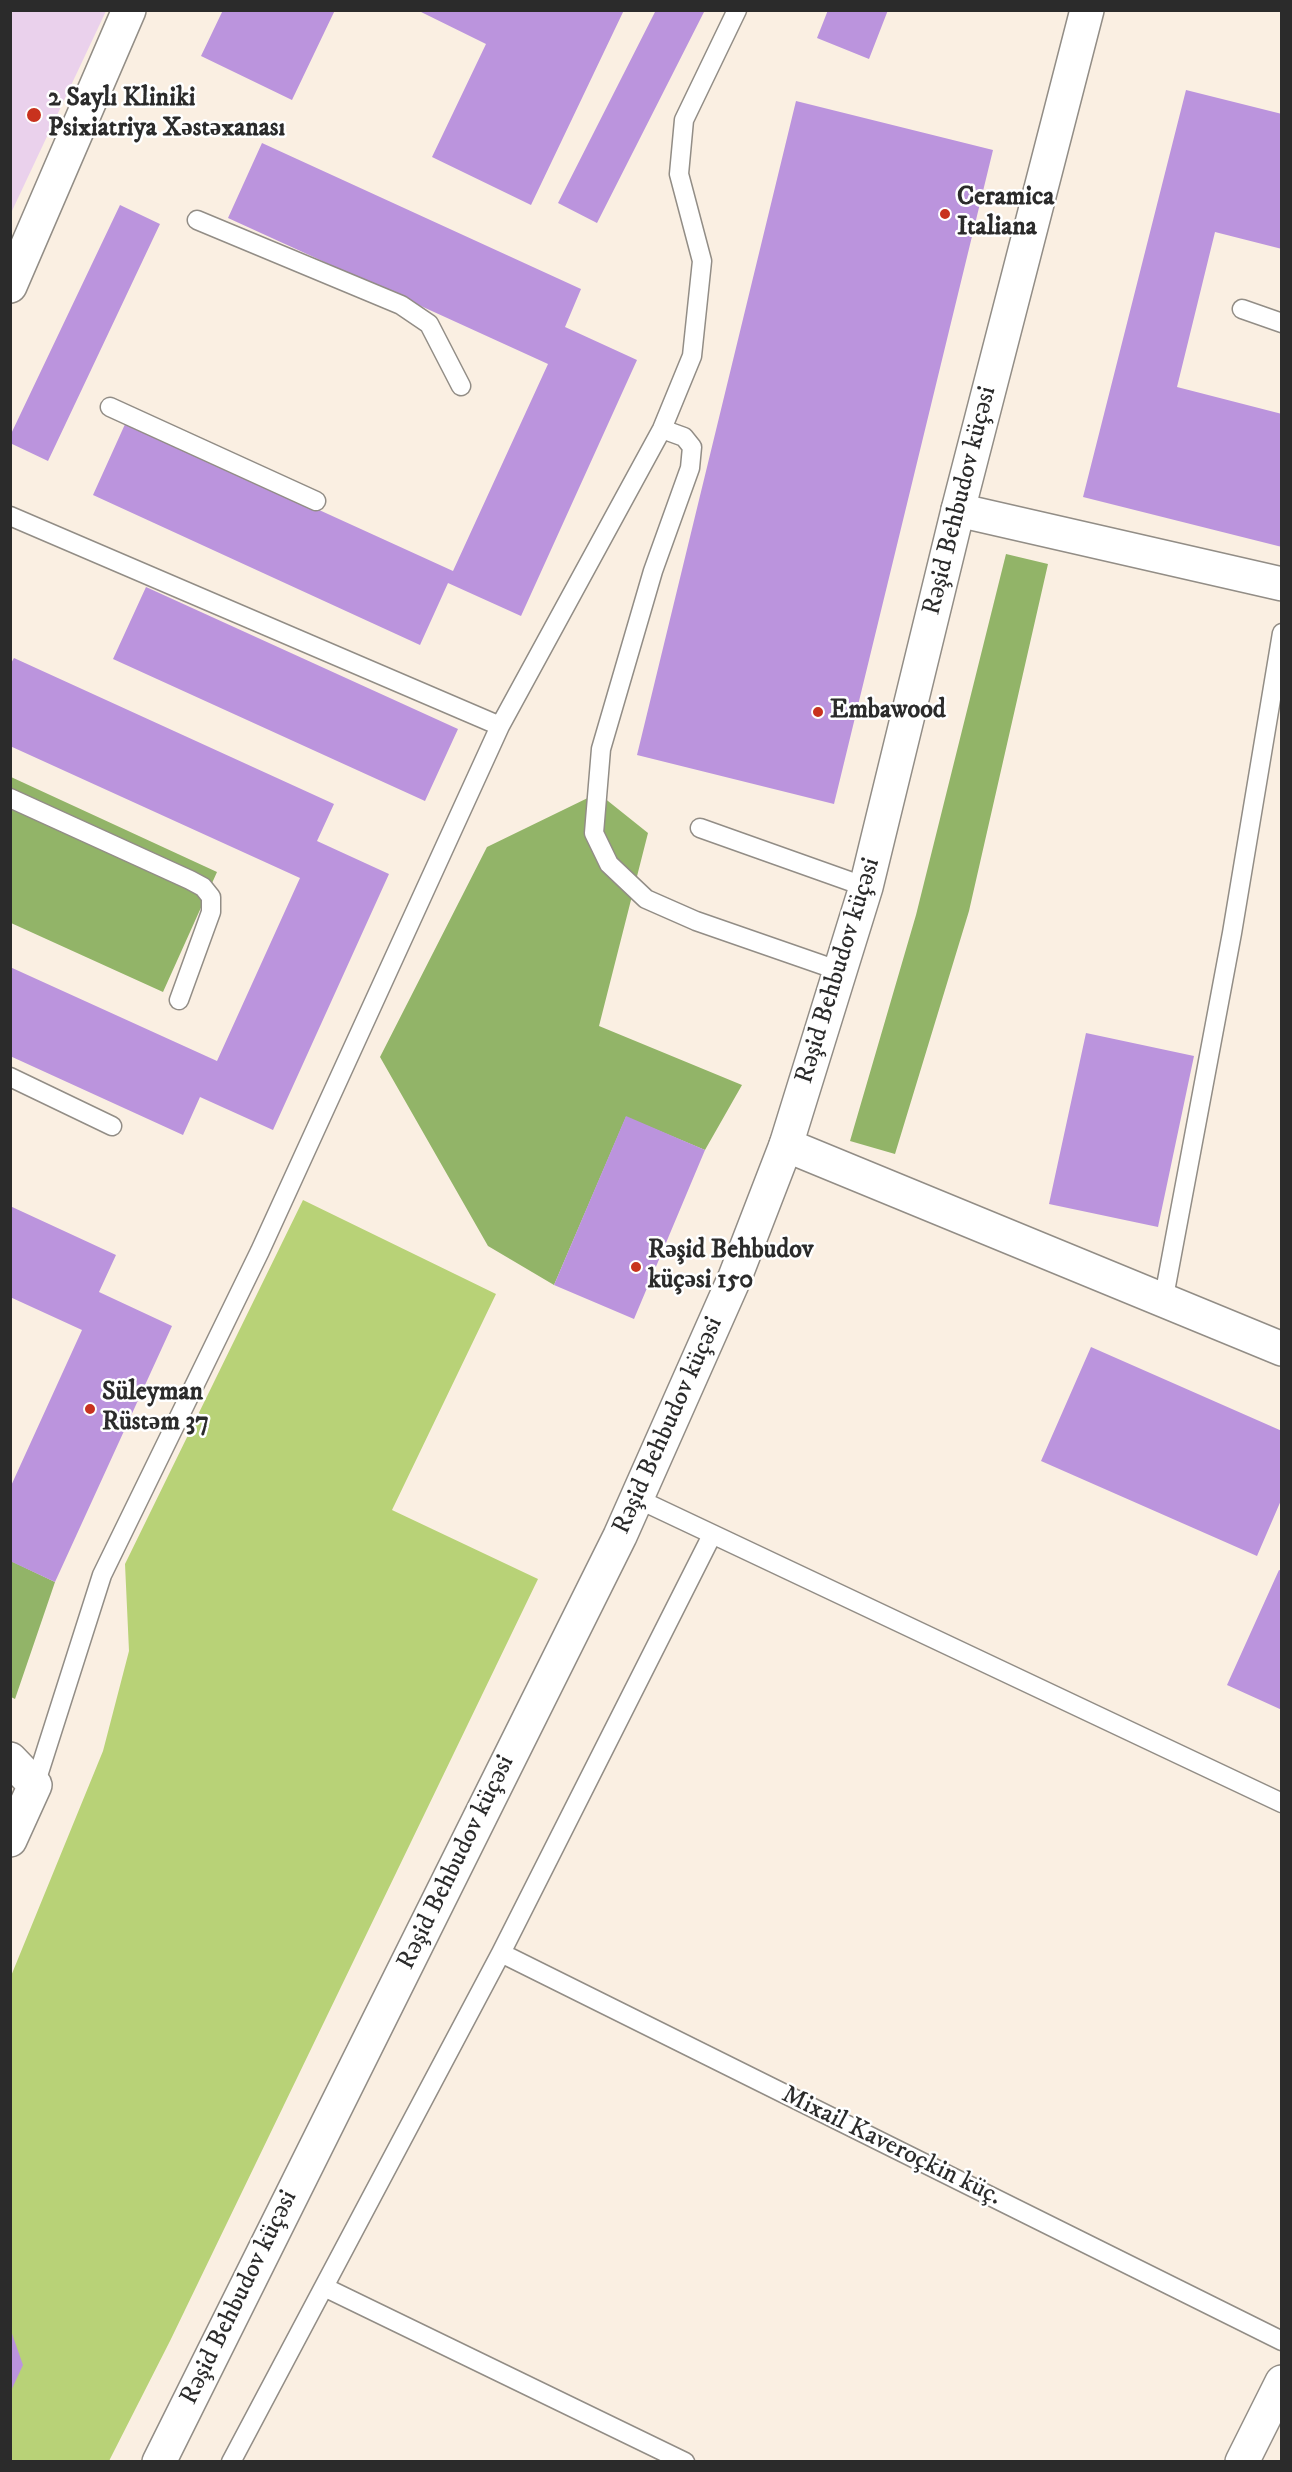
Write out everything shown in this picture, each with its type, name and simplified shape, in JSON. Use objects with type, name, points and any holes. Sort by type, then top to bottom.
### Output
[{"type":"main road","points":[[10,286],[129,10]]},
{"type":"main road","name":"Rəşid Behbudov küçəsi","points":[[159,2462],[638,1499],[730,1288],[786,1145],[867,887],[958,510],[1088,10]]},
{"type":"main road","points":[[958,510],[1281,584]]},
{"type":"main road","points":[[786,1145],[1281,1349]]},
{"type":"main road","points":[[10,1759],[35,1785],[10,1840]]},
{"type":"main road","points":[[1242,2462],[1281,2382]]},
{"type":"lane","points":[[35,1785],[102,1575],[260,1251],[500,726],[662,429],[692,356],[702,261],[679,174],[684,120],[737,10]]},
{"type":"lane","points":[[197,220],[401,305],[429,324],[461,386]]},
{"type":"lane","points":[[1242,309],[1281,323]]},
{"type":"lane","points":[[110,407],[316,501]]},
{"type":"lane","points":[[662,429],[684,437],[692,447],[690,468],[652,571],[601,749],[594,833],[609,864],[646,899],[696,921],[840,971]]},
{"type":"lane","points":[[10,516],[500,726]]},
{"type":"lane","points":[[1163,1302],[1232,933],[1281,633]]},
{"type":"lane","points":[[10,798],[203,887],[211,897],[211,912],[179,1000]]},
{"type":"lane","points":[[700,828],[867,887]]},
{"type":"lane","points":[[10,1077],[112,1126]]},
{"type":"lane","points":[[638,1499],[1281,1803]]},
{"type":"lane","points":[[231,2462],[501,1953],[712,1535]]},
{"type":"lane","name":"Mixail Kaveroçkin küç.","points":[[501,1953],[1281,2341]]},
{"type":"lane","points":[[324,2287],[685,2462]]},
{"type":"shaded area","name":"2 Saylı Kliniki Psixiatriya Xəstəxanası","points":[[13,11],[106,11],[11,213],[10,16]]},
{"type":"green space","points":[[1006,554],[1048,564],[969,911],[895,1154],[850,1141],[916,915]]},
{"type":"green space","points":[[11,777],[217,872],[163,992],[11,923]]},
{"type":"green space","points":[[598,793],[648,833],[599,1026],[742,1085],[705,1150],[626,1117],[554,1285],[488,1246],[380,1057],[487,847]]},
{"type":"green space","points":[[303,1200],[496,1294],[392,1510],[538,1579],[170,2341],[109,2461],[11,2462],[11,1976],[103,1751],[129,1651],[125,1564]]},
{"type":"green space","points":[[11,1561],[55,1582],[15,1699],[11,1697]]},
{"type":"building","points":[[223,10],[335,10],[292,100],[201,56]]},
{"type":"building","points":[[417,10],[624,10],[531,205],[432,157],[486,44]]},
{"type":"building","points":[[656,10],[705,10],[597,223],[558,203]]},
{"type":"building","points":[[828,10],[888,10],[869,59],[817,38]]},
{"type":"building","points":[[1186,90],[1282,114],[1282,249],[1215,232],[1177,387],[1282,414],[1282,547],[1083,497]]},
{"type":"building","points":[[796,101],[993,150],[834,804],[637,755]]},
{"type":"building","points":[[262,143],[581,289],[565,327],[637,360],[521,616],[448,583],[420,645],[93,495],[126,422],[453,571],[548,364],[228,218]]},
{"type":"building","points":[[120,205],[160,224],[48,461],[10,443],[10,436]]},
{"type":"building","points":[[146,587],[458,729],[425,801],[113,659]]},
{"type":"building","points":[[14,658],[334,804],[317,841],[389,874],[273,1130],[200,1097],[183,1135],[10,1056],[10,967],[217,1061],[300,878],[10,746],[10,665]]},
{"type":"building","points":[[1086,1033],[1194,1056],[1158,1227],[1049,1204]]},
{"type":"building","points":[[626,1116],[705,1150],[634,1319],[554,1285]]},
{"type":"building","name":"Süleyman Rüstəm 37","points":[[10,1206],[116,1255],[99,1292],[172,1326],[55,1582],[10,1561],[10,1488],[82,1330],[10,1297]]},
{"type":"building","points":[[1091,1347],[1282,1431],[1282,1498],[1257,1556],[1041,1461]]},
{"type":"building","points":[[1279,1570],[1282,1571],[1282,1710],[1227,1685]]},
{"type":"building","points":[[10,2328],[23,2365],[10,2393]]},
{"type":"place","name":"2 Saylı Kliniki Psixiatriya Xəstəxanası","points":[[34,115]]},
{"type":"place","name":"Ceramica Italiana","points":[[945,214]]},
{"type":"place","name":"Embawood","points":[[818,712]]},
{"type":"place","name":"Rəşid Behbudov küçəsi 150","points":[[636,1267]]},
{"type":"place","name":"Süleyman Rüstəm 37","points":[[90,1409]]}]
